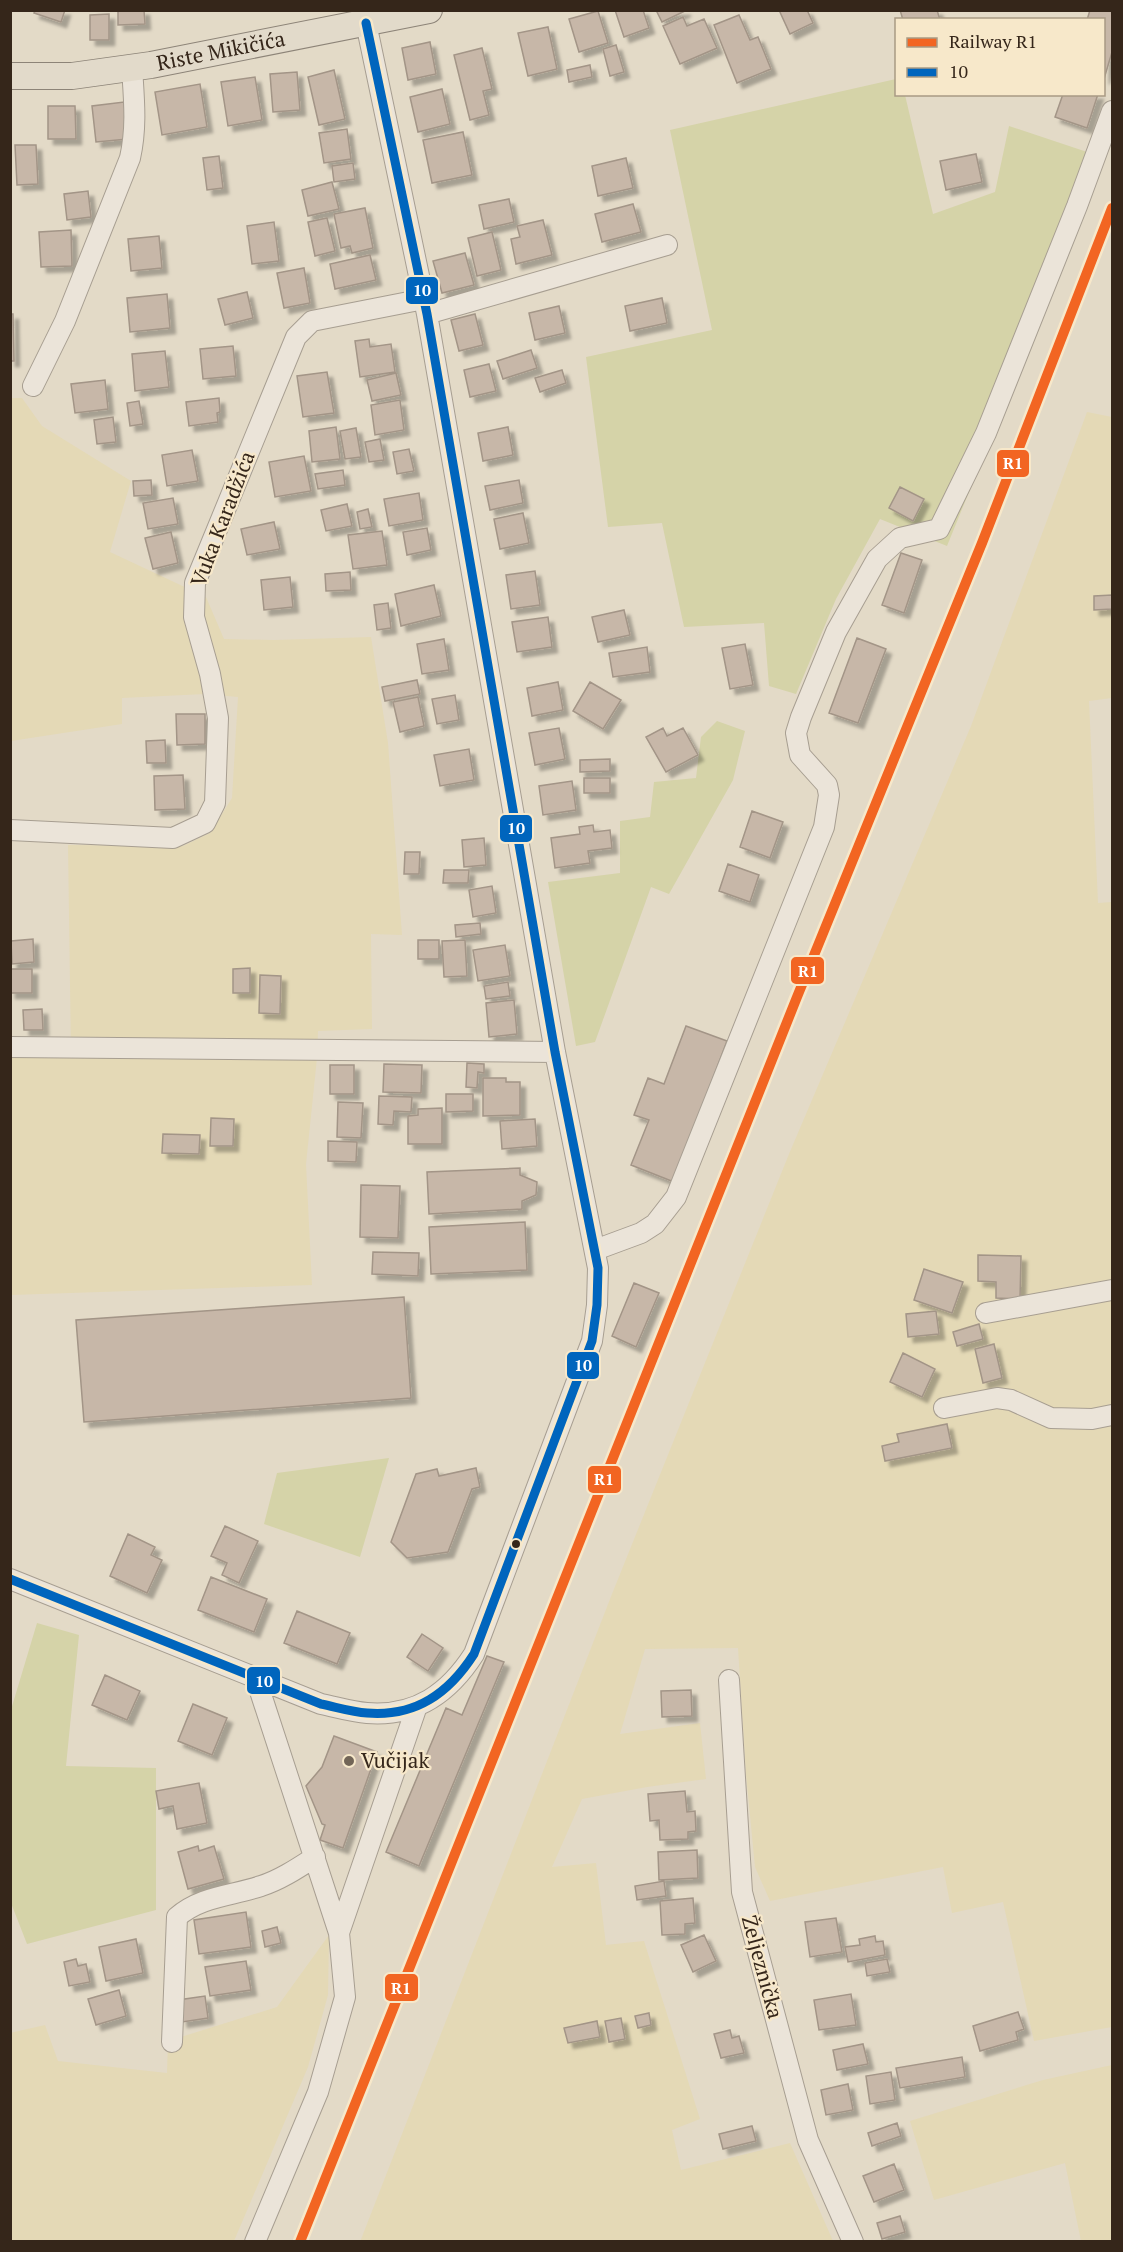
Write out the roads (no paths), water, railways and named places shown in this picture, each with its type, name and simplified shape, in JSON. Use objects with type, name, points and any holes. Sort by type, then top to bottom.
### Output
[{"type":"main road","name":"Riste Mikičića","points":[[10,76],[72,76],[132,68],[429,10]]},
{"type":"street","points":[[10,1579],[321,1704],[366,1713],[392,1713],[417,1706],[441,1693],[460,1676],[474,1654],[592,1341],[597,1305],[598,1268],[555,1052],[425,307],[366,23]]},
{"type":"street","points":[[33,386],[65,321],[130,158],[134,140],[135,110],[132,68]]},
{"type":"street","points":[[594,1250],[641,1233],[655,1224],[676,1197],[824,827],[829,795],[827,785],[800,755],[796,733],[805,706],[836,632],[877,558],[900,538],[939,529],[986,432],[1113,111]]},
{"type":"street","name":"Vuka Karadžića","points":[[10,830],[173,838],[205,823],[215,803],[218,718],[210,674],[194,617],[195,583],[297,338],[312,321],[425,307],[667,245]]},
{"type":"street","points":[[10,1047],[555,1052]]},
{"type":"street","points":[[986,1313],[1113,1290]]},
{"type":"street","points":[[944,1408],[997,1398],[1011,1400],[1052,1418],[1092,1419],[1113,1415]]},
{"type":"street","points":[[255,2241],[318,2092],[345,1997],[339,1933],[256,1679]]},
{"type":"street","name":"Željeznička","points":[[729,1680],[742,1892],[808,2140],[853,2241]]},
{"type":"street","points":[[339,1933],[417,1706]]},
{"type":"street","points":[[172,2042],[177,1917],[188,1908],[208,1900],[262,1886],[295,1871],[315,1857]]},
{"type":"rail line","name":"R1","points":[[300,2242],[797,997],[982,543],[1112,208]]},
{"type":"place","name":"Vučijak","points":[[349,1761]]}]
